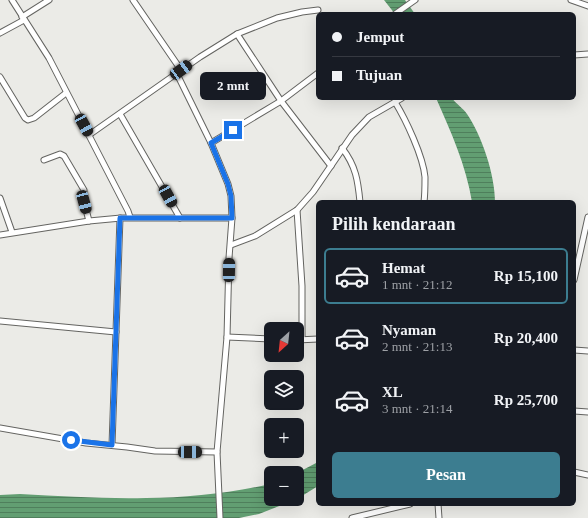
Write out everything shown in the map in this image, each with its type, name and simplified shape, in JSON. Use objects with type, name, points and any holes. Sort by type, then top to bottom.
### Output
[{"type":"street","points":[[12,0],[48,58],[90,135],[130,217]]},
{"type":"street","points":[[0,32],[49,0]]},
{"type":"street","points":[[134,0],[179,72],[211,143],[228,184],[231,196],[232,218],[229,258],[227,337],[217,452],[220,518]]},
{"type":"street","points":[[571,0],[588,6]]},
{"type":"street","points":[[398,12],[414,1]]},
{"type":"street","points":[[90,135],[179,72],[237,34],[277,18],[318,10]]},
{"type":"street","points":[[237,34],[281,101],[331,166]]},
{"type":"street","points":[[576,55],[588,54]]},
{"type":"street","points":[[211,143],[281,101],[316,75]]},
{"type":"street","points":[[0,77],[25,118],[28,120],[34,118],[66,93]]},
{"type":"street","points":[[231,245],[255,236],[297,210],[313,192],[342,148],[369,117],[398,100]]},
{"type":"street","points":[[395,102],[406,119],[421,159],[425,176],[424,200]]},
{"type":"street","points":[[120,114],[180,218]]},
{"type":"street","points":[[342,148],[348,155],[354,167],[358,181],[360,200]]},
{"type":"street","points":[[44,160],[60,154],[64,156],[84,190],[84,202],[89,220]]},
{"type":"street","points":[[0,198],[12,232]]},
{"type":"street","points":[[297,210],[302,286],[301,322]]},
{"type":"street","points":[[0,235],[89,220],[130,217],[232,218]]},
{"type":"street","points":[[576,271],[588,217]]},
{"type":"street","points":[[112,445],[120,218]]},
{"type":"street","points":[[0,321],[116,332]]},
{"type":"street","points":[[227,337],[264,339]]},
{"type":"street","points":[[304,340],[316,339]]},
{"type":"street","points":[[576,350],[588,351]]},
{"type":"street","points":[[576,410],[588,412]]},
{"type":"street","points":[[0,428],[86,443],[164,452],[217,452]]},
{"type":"street","points":[[576,472],[588,475]]},
{"type":"street","points":[[352,518],[402,506]]},
{"type":"street","points":[[438,506],[439,518]]},
{"type":"street","points":[[378,512],[378,518]]},
{"type":"shaded area","points":[[384,0],[405,0],[414,12],[393,12]]},
{"type":"shaded area","points":[[437,100],[454,100],[473,123],[487,156],[493,180],[495,200],[472,200],[466,175]]},
{"type":"shaded area","points":[[316,463],[316,487],[304,495],[304,469]]},
{"type":"shaded area","points":[[264,485],[264,506],[279,506],[259,514],[239,518],[0,518],[0,495],[20,494],[99,498],[162,498],[240,490]]},
{"type":"route","points":[[71,440],[112,445],[120,218],[232,218],[231,196],[228,184],[211,143],[233,130]]}]
